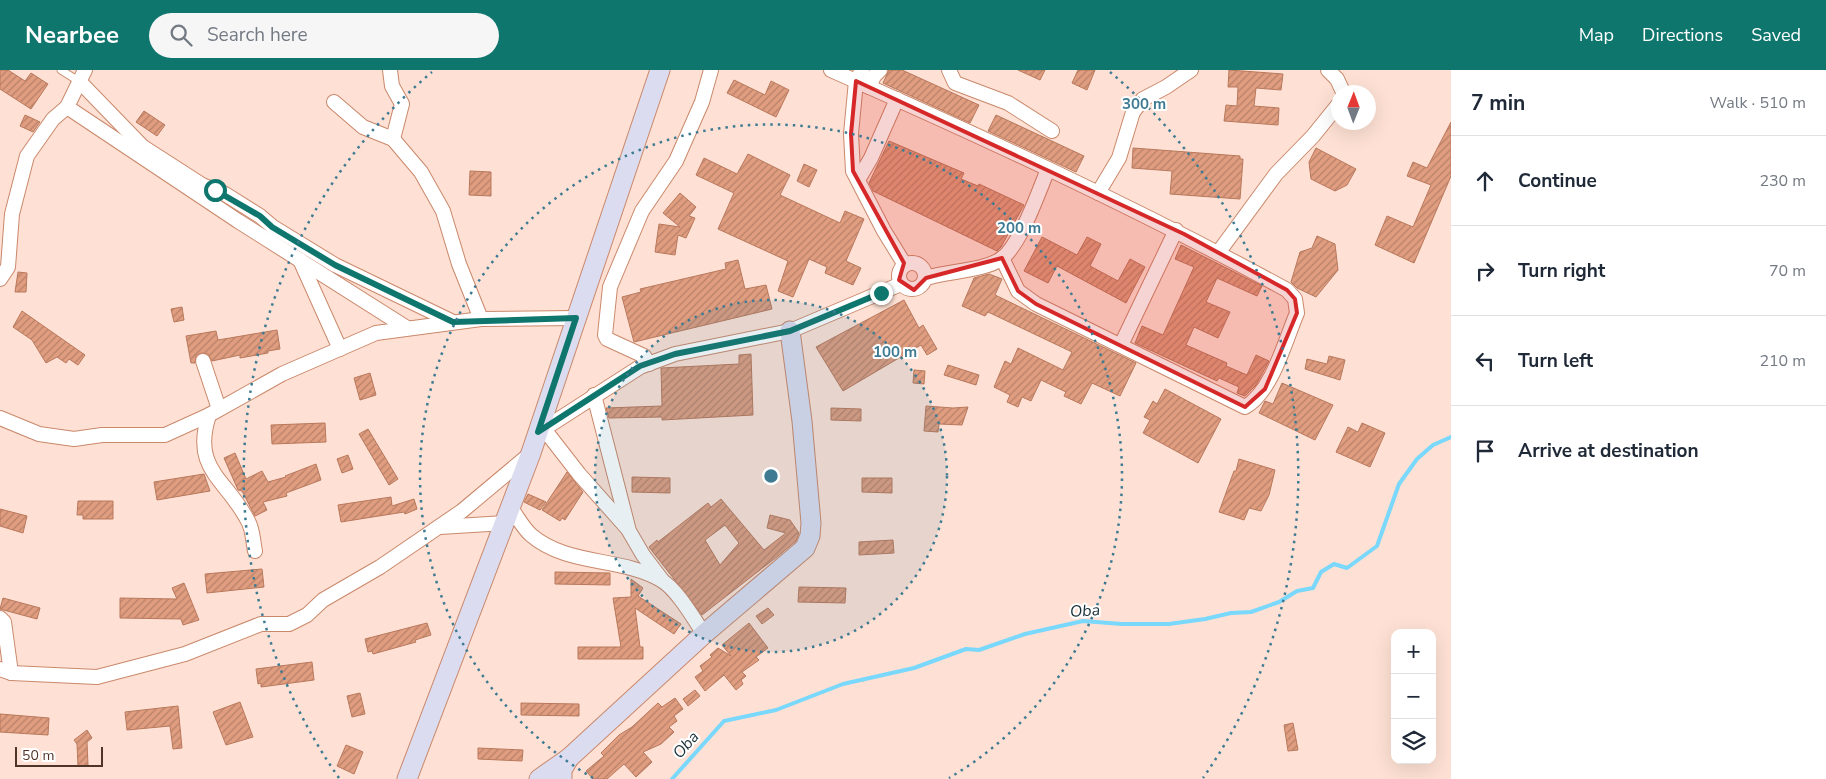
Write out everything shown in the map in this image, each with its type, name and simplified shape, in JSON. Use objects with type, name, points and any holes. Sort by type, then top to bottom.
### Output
[{"type":"street","points":[[390,70],[392,86],[402,104],[393,139]]},
{"type":"street","points":[[407,779],[541,430],[576,318],[660,70]]},
{"type":"street","points":[[648,364],[644,356],[607,339],[605,335],[610,287],[642,210],[676,161],[702,102],[711,70]]},
{"type":"street","points":[[831,70],[859,76],[869,87],[975,133],[1176,230],[1287,290],[1295,300],[1297,313],[1265,389],[1254,402],[1245,407],[1036,304],[1018,291],[1002,258]]},
{"type":"street","points":[[869,87],[874,76],[880,70]]},
{"type":"street","points":[[1098,193],[1118,158],[1133,112],[1143,99],[1173,83],[1191,70]]},
{"type":"street","points":[[1328,70],[1337,78],[1340,85]]},
{"type":"street","points":[[947,71],[955,83],[1008,103],[1052,131]]},
{"type":"street","points":[[0,279],[8,267],[12,214],[27,156],[53,120],[67,108],[83,76],[108,113],[144,147],[202,185],[225,194],[260,216],[272,227],[335,265],[453,322]]},
{"type":"street","points":[[859,76],[850,134],[853,171],[884,231],[905,265]]},
{"type":"street","points":[[858,180],[871,158],[897,99]]},
{"type":"street","points":[[334,102],[363,127],[393,139],[420,172],[443,211],[459,264],[481,320]]},
{"type":"street","points":[[67,108],[407,328]]},
{"type":"street","points":[[1218,253],[1276,174],[1313,136],[1331,113]]},
{"type":"street","points":[[926,278],[921,266],[913,262],[905,265],[899,276],[902,284],[909,289],[918,288],[926,278],[986,265],[1002,258],[1013,244],[1031,211],[1048,169]]},
{"type":"street","points":[[1122,345],[1176,230]]},
{"type":"street","points":[[300,260],[340,349]]},
{"type":"street","points":[[541,430],[594,395],[648,364],[675,354],[790,331],[902,284]]},
{"type":"street","points":[[0,418],[39,434],[74,439],[102,435],[165,435],[214,412],[282,374],[376,333],[453,322],[576,318]]},
{"type":"street","points":[[539,779],[569,758],[704,634],[804,548],[810,536],[811,523],[802,421],[790,331]]},
{"type":"street","points":[[202,361],[214,412],[203,433],[205,457],[222,486],[249,522],[255,551]]},
{"type":"street","points":[[594,395],[629,531]]},
{"type":"street","points":[[541,430],[629,531],[643,555],[685,605],[704,634]]},
{"type":"street","points":[[0,618],[4,622],[5,671],[97,677],[185,654],[261,624],[289,624],[308,615],[323,600],[380,567],[439,527],[531,453]]},
{"type":"street","points":[[508,515],[530,535],[555,550],[631,568],[663,580]]},
{"type":"street","points":[[439,527],[508,515]]},
{"type":"street","points":[[562,779],[562,770],[569,758]]},
{"type":"lane","points":[[61,70],[83,76]]},
{"type":"highlighted area","points":[[856,81],[1184,234],[1287,290],[1295,299],[1297,313],[1265,389],[1245,407],[1036,304],[1018,291],[1002,258],[926,278],[914,290],[899,280],[904,263],[853,171],[851,134]]},
{"type":"building","points":[[0,70],[8,70],[25,81],[31,73],[48,84],[31,109],[0,89]]},
{"type":"building","points":[[889,70],[902,70],[979,105],[970,123],[883,83]]},
{"type":"building","points":[[1018,70],[1045,70],[1040,80]]},
{"type":"building","points":[[1078,70],[1095,70],[1087,90],[1072,83]]},
{"type":"building","points":[[1229,70],[1283,74],[1281,90],[1256,88],[1254,106],[1279,108],[1278,125],[1224,121],[1226,105],[1237,106],[1238,87],[1228,87]]},
{"type":"building","points":[[734,80],[765,95],[771,81],[789,90],[776,117],[727,93]]},
{"type":"building","points":[[144,111],[165,125],[157,136],[136,122]]},
{"type":"building","points":[[25,115],[40,122],[33,132],[20,126]]},
{"type":"building","points":[[996,115],[1084,156],[1076,172],[988,131]]},
{"type":"building","points":[[1451,122],[1451,176],[1414,263],[1375,245],[1387,216],[1413,227],[1431,185],[1407,176],[1413,162],[1427,168]]},
{"type":"building","points":[[889,141],[964,173],[961,179],[978,186],[979,184],[1024,205],[1001,247],[997,251],[873,191],[869,183]]},
{"type":"building","points":[[1133,148],[1240,156],[1240,159],[1243,159],[1240,199],[1170,194],[1172,171],[1132,168]]},
{"type":"building","points":[[1316,148],[1356,169],[1347,185],[1335,191],[1311,179],[1309,162]]},
{"type":"building","points":[[748,154],[790,175],[780,195],[840,223],[845,211],[864,219],[846,261],[861,268],[853,285],[825,273],[827,267],[809,259],[793,297],[778,291],[788,261],[718,229],[734,193],[696,175],[704,158],[737,174]]},
{"type":"building","points":[[804,164],[817,170],[809,187],[797,181]]},
{"type":"building","points":[[470,171],[491,172],[491,196],[469,195]]},
{"type":"building","points":[[680,193],[696,207],[689,216],[695,218],[686,238],[678,235],[675,255],[655,252],[659,224],[680,227],[663,213]]},
{"type":"building","points":[[1317,236],[1335,244],[1338,270],[1316,297],[1297,288],[1291,282],[1300,252],[1312,248]]},
{"type":"building","points":[[1042,237],[1077,255],[1087,237],[1101,244],[1090,266],[1118,281],[1130,259],[1145,267],[1126,303],[1057,266],[1048,283],[1024,271]]},
{"type":"building","points":[[1181,245],[1262,286],[1257,296],[1217,278],[1206,302],[1230,312],[1218,338],[1194,327],[1186,345],[1227,363],[1226,366],[1247,375],[1256,355],[1269,361],[1256,385],[1245,396],[1237,393],[1239,387],[1219,378],[1217,381],[1135,343],[1142,326],[1163,335],[1194,267],[1175,259]]},
{"type":"building","points":[[738,260],[745,289],[766,285],[772,309],[634,342],[622,297],[641,292],[640,289],[726,269],[725,263]]},
{"type":"building","points":[[18,272],[27,273],[26,292],[15,292]]},
{"type":"building","points":[[989,274],[1002,279],[995,295],[1136,363],[1120,396],[1092,383],[1081,404],[1064,396],[1066,392],[1041,380],[1031,401],[1022,397],[1018,407],[1007,402],[1010,395],[994,387],[1005,361],[1011,364],[1018,348],[1063,370],[1072,352],[988,312],[985,316],[962,306],[974,278]]},
{"type":"building","points":[[904,300],[919,328],[923,325],[937,349],[927,355],[921,345],[843,391],[816,347]]},
{"type":"building","points":[[182,307],[184,320],[174,322],[171,309]]},
{"type":"building","points":[[22,311],[85,355],[78,365],[69,359],[66,363],[57,357],[46,363],[32,340],[13,327]]},
{"type":"building","points":[[277,330],[280,349],[240,358],[240,355],[212,361],[208,354],[201,353],[196,356],[195,363],[191,363],[186,336],[216,331],[218,340]]},
{"type":"building","points":[[751,354],[753,415],[662,420],[662,417],[609,418],[606,408],[662,406],[661,368],[739,364],[739,355]]},
{"type":"building","points":[[1329,356],[1345,360],[1340,380],[1305,369],[1307,359],[1327,364]]},
{"type":"building","points":[[948,365],[979,375],[976,385],[944,375]]},
{"type":"building","points":[[914,370],[925,371],[924,384],[913,383]]},
{"type":"building","points":[[370,373],[376,395],[360,400],[354,378]]},
{"type":"building","points":[[1282,383],[1333,405],[1315,440],[1259,413],[1265,401],[1273,404]]},
{"type":"building","points":[[1165,389],[1221,419],[1198,463],[1143,433],[1150,420],[1144,417],[1153,401],[1157,404]]},
{"type":"building","points":[[926,406],[968,407],[962,425],[939,424],[938,432],[924,431]]},
{"type":"building","points":[[831,408],[861,409],[861,421],[831,420]]},
{"type":"building","points":[[325,423],[326,442],[272,444],[271,425]]},
{"type":"building","points":[[1362,423],[1385,433],[1370,467],[1336,452],[1348,427],[1358,432]]},
{"type":"building","points":[[368,429],[398,479],[389,485],[359,434]]},
{"type":"building","points":[[235,453],[246,479],[262,471],[268,482],[286,477],[316,464],[321,480],[286,493],[287,496],[263,502],[267,510],[255,516],[242,491],[238,490],[224,458]]},
{"type":"building","points":[[348,455],[353,469],[342,473],[337,459]]},
{"type":"building","points":[[1239,459],[1275,470],[1269,495],[1261,511],[1249,508],[1244,520],[1219,512]]},
{"type":"building","points":[[567,472],[583,492],[565,520],[562,518],[560,521],[542,510]]},
{"type":"building","points":[[204,474],[210,491],[157,500],[154,482]]},
{"type":"building","points":[[632,477],[670,478],[670,493],[632,492]]},
{"type":"building","points":[[862,478],[892,478],[892,493],[862,492]]},
{"type":"building","points":[[528,494],[546,502],[540,510],[524,502]]},
{"type":"building","points":[[391,497],[392,506],[414,499],[417,509],[405,514],[404,512],[341,522],[338,505]]},
{"type":"building","points":[[721,499],[764,550],[786,533],[767,528],[770,515],[790,520],[799,533],[796,541],[702,615],[649,547],[708,503],[711,507]],"holes":[[[725,525],[739,543],[720,565],[705,540]]]},
{"type":"building","points":[[78,501],[113,501],[113,519],[83,519],[83,515],[77,515]]},
{"type":"building","points":[[0,509],[27,516],[23,533],[0,526]]},
{"type":"building","points":[[893,540],[894,553],[859,555],[859,542]]},
{"type":"building","points":[[262,569],[264,587],[207,593],[205,574]]},
{"type":"building","points":[[555,572],[610,573],[610,585],[555,584]]},
{"type":"building","points":[[631,579],[643,588],[638,596],[681,624],[674,634],[635,608],[640,647],[643,647],[643,659],[578,659],[578,647],[621,647],[613,598],[631,597]]},
{"type":"building","points":[[184,583],[199,620],[183,625],[181,619],[120,618],[120,598],[177,599],[172,588]]},
{"type":"building","points":[[799,587],[846,588],[845,603],[798,602]]},
{"type":"building","points":[[3,598],[40,608],[37,619],[0,609]]},
{"type":"building","points":[[768,608],[774,615],[762,624],[756,616]]},
{"type":"building","points":[[427,623],[431,635],[415,640],[416,642],[373,654],[372,651],[368,652],[365,639]]},
{"type":"building","points":[[749,623],[768,648],[756,657],[759,660],[742,672],[746,676],[741,680],[743,684],[736,690],[724,675],[705,691],[695,677],[703,671],[700,666],[712,657],[710,655],[718,648],[731,656],[722,645]]},
{"type":"building","points":[[312,662],[314,680],[261,687],[261,683],[258,684],[256,669]]},
{"type":"building","points":[[695,690],[700,696],[688,706],[683,699]]},
{"type":"building","points":[[360,693],[365,714],[352,717],[347,696]]},
{"type":"building","points":[[675,698],[683,709],[674,716],[677,721],[669,727],[674,732],[661,744],[643,752],[652,762],[636,777],[624,764],[607,779],[593,779],[586,771],[604,756],[601,753],[619,735],[632,727],[658,703],[662,707]]},
{"type":"building","points":[[240,702],[253,737],[226,745],[213,712]]},
{"type":"building","points":[[521,703],[579,704],[579,716],[521,715]]},
{"type":"building","points":[[178,706],[182,748],[173,749],[170,726],[127,730],[125,712]]},
{"type":"building","points":[[0,714],[49,718],[48,735],[0,732]]},
{"type":"building","points":[[1293,723],[1298,750],[1288,751],[1284,725]]},
{"type":"building","points":[[87,730],[92,738],[87,742],[88,765],[78,766],[77,744],[74,740]]},
{"type":"building","points":[[346,745],[363,752],[354,774],[337,766]]},
{"type":"building","points":[[478,748],[523,750],[522,761],[478,759]]},
{"type":"waterway","name":"Oba","points":[[672,779],[724,721],[776,710],[843,684],[914,668],[966,649],[979,650],[1025,634],[1083,621],[1122,624],[1169,624],[1205,619],[1231,613],[1251,612],[1279,602],[1297,591],[1313,588],[1321,572],[1334,564],[1347,568],[1377,546],[1399,484],[1417,459],[1433,445],[1451,437]]},
{"type":"route","points":[[215,190],[225,194],[246,209],[260,216],[272,227],[335,265],[453,322],[576,318],[538,432],[640,366],[675,354],[790,331],[881,293]]}]
